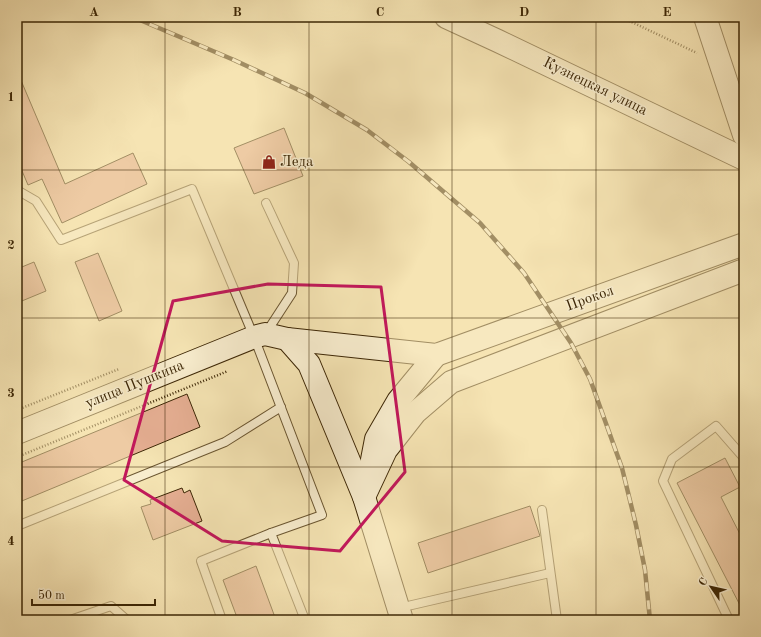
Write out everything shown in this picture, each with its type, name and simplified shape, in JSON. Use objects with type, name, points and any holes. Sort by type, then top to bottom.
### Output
[{"type":"main road","name":"Кузнецкая улица","points":[[446,17],[498,40],[744,159]]},
{"type":"main road","points":[[705,17],[744,135]]},
{"type":"main road","name":"Прокол","points":[[436,354],[744,244]]},
{"type":"main road","points":[[364,497],[386,450],[415,413],[451,382],[744,270]]},
{"type":"main road","points":[[260,335],[436,354]]},
{"type":"main road","name":"улица Пушкина","points":[[17,433],[260,335]]},
{"type":"main road","points":[[288,339],[309,364],[364,497],[400,614]]},
{"type":"main road","points":[[364,497],[376,438],[398,401],[436,354]]},
{"type":"lane","points":[[17,190],[36,201],[61,240],[192,189],[260,335],[281,407],[322,515],[272,533],[201,562],[222,620]]},
{"type":"lane","points":[[260,335],[292,293],[294,263],[266,203]]},
{"type":"lane","points":[[17,526],[225,442],[281,407]]},
{"type":"lane","points":[[729,620],[663,481],[672,459],[716,426],[744,458]]},
{"type":"lane","points":[[542,510],[556,620]]},
{"type":"lane","points":[[272,533],[305,620]]},
{"type":"lane","points":[[400,614],[550,573]]},
{"type":"lane","points":[[70,620],[111,606],[127,620]]},
{"type":"path","points":[[621,17],[699,54]]},
{"type":"path","points":[[17,457],[228,371]]},
{"type":"highlighted area","points":[[268,284],[381,287],[405,472],[340,551],[222,541],[124,480],[173,301]]},
{"type":"building","points":[[17,71],[65,184],[133,153],[147,184],[62,223],[42,179],[28,185],[17,159]]},
{"type":"building","name":"Леда","points":[[284,128],[303,176],[254,194],[234,148]]},
{"type":"building","points":[[98,253],[122,311],[99,321],[75,262]]},
{"type":"building","points":[[34,262],[46,291],[17,303],[17,269]]},
{"type":"building","points":[[187,394],[200,427],[17,503],[17,464]]},
{"type":"building","points":[[725,458],[740,487],[721,497],[744,542],[744,613],[677,483]]},
{"type":"building","points":[[182,488],[184,493],[190,490],[202,521],[153,540],[141,507],[151,504],[150,500]]},
{"type":"building","points":[[530,506],[540,536],[428,573],[418,543]]},
{"type":"building","points":[[256,566],[276,620],[238,620],[223,580]]},
{"type":"railway","points":[[133,17],[234,60],[305,93],[367,130],[409,162],[480,223],[524,273],[571,343],[590,379],[622,468],[645,570],[650,620]]},
{"type":"place","name":"Леда","points":[[269,162]]}]
